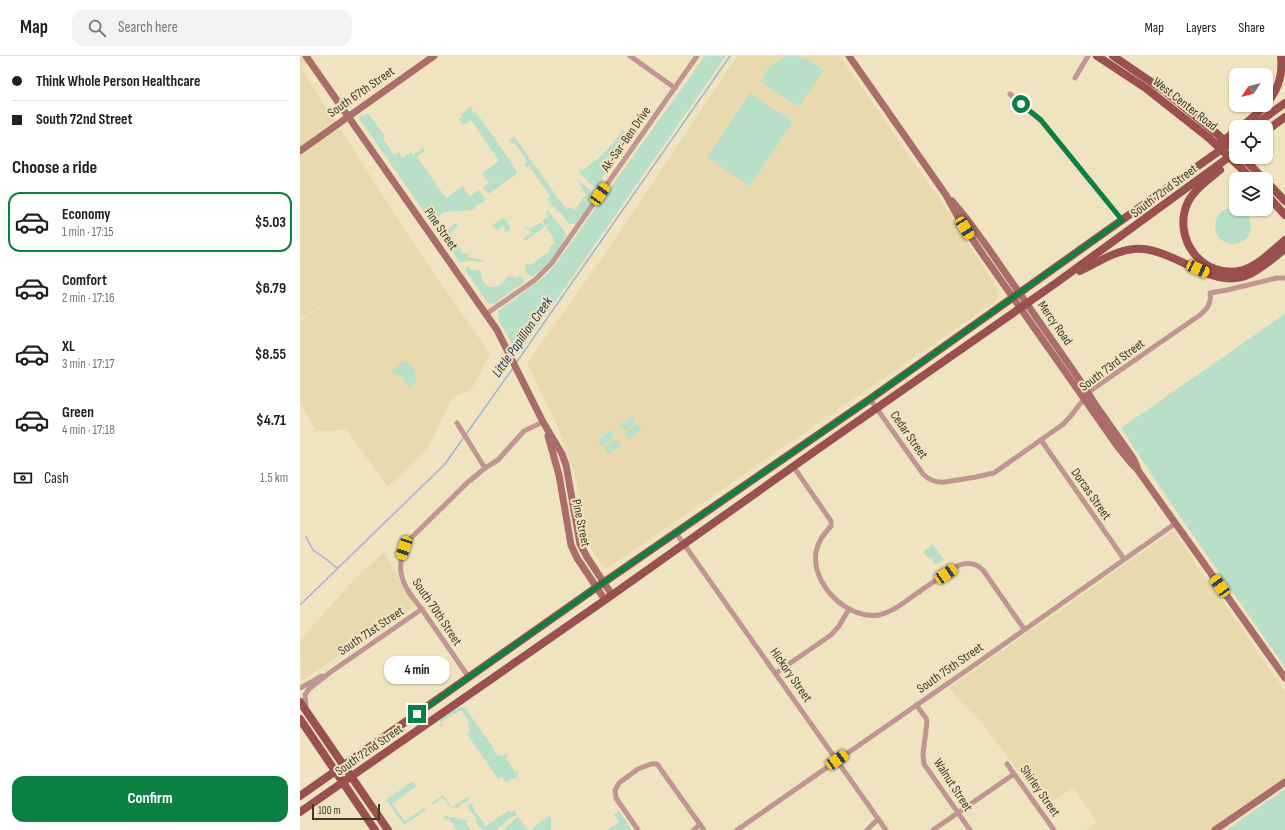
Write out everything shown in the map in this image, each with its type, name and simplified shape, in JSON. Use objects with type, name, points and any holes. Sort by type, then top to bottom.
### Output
[{"type":"main road","name":"Pine Street","points":[[306,56],[486,314],[505,346],[543,422],[562,454],[566,465],[580,544],[601,585],[605,600]]},
{"type":"main road","name":"South 67th Street","points":[[301,150],[434,56]]},
{"type":"main road","name":"Mercy Road","points":[[850,56],[946,195],[970,236],[1016,295],[1086,396],[1133,458],[1137,469],[1285,678]]},
{"type":"main road","name":"West Center Road","points":[[1097,56],[1147,89],[1209,138],[1245,172]]},
{"type":"main road","name":"West Center Road","points":[[1113,56],[1155,84],[1216,133],[1229,145]]},
{"type":"main road","points":[[1250,120],[1268,105],[1278,91],[1283,66],[1281,56]]},
{"type":"main road","points":[[1262,120],[1285,103]]},
{"type":"main road","points":[[1273,127],[1284,118]]},
{"type":"main road","points":[[1151,200],[1229,137]]},
{"type":"main road","name":"South 72nd Street","points":[[300,796],[870,399],[1229,144]]},
{"type":"main road","name":"South 72nd Street","points":[[300,812],[605,600],[876,408],[1056,284],[1229,157]]},
{"type":"main road","points":[[1229,163],[1206,182],[1188,201],[1183,220],[1184,233],[1188,246],[1196,256],[1208,266],[1221,271],[1235,271],[1242,270],[1256,264],[1285,240]]},
{"type":"main road","points":[[1249,164],[1257,172]]},
{"type":"main road","points":[[1273,188],[1285,201]]},
{"type":"main road","points":[[1273,202],[1285,215]]},
{"type":"main road","points":[[1056,284],[1111,255],[1126,250],[1144,249],[1160,252],[1210,275],[1225,279],[1232,279],[1251,274],[1285,249]]},
{"type":"main road","name":"Pine Street","points":[[601,585],[612,595]]},
{"type":"main road","points":[[300,702],[388,830]]},
{"type":"main road","points":[[300,719],[375,830]]},
{"type":"main road","points":[[1215,830],[1285,782]]},
{"type":"street","points":[[630,56],[675,88]]},
{"type":"street","name":"Ak-Sar-Ben Drive","points":[[486,314],[534,280],[551,264],[697,56]]},
{"type":"street","points":[[1074,78],[1088,56]]},
{"type":"street","points":[[1010,94],[1041,120],[1122,220]]},
{"type":"street","name":"South 73rd Street","points":[[933,481],[945,482],[990,475],[1067,421],[1086,396],[1200,315],[1208,306],[1211,298],[1210,293],[1277,278],[1285,278]]},
{"type":"street","name":"Cedar Street","points":[[870,399],[923,474],[933,481]]},
{"type":"street","name":"South 70th Street","points":[[469,678],[404,584],[402,576],[402,557],[404,548],[410,539],[467,483],[485,468],[498,460],[524,431],[543,422]]},
{"type":"street","points":[[457,423],[485,468]]},
{"type":"street","name":"Dorcas Street","points":[[1041,440],[1124,559]]},
{"type":"street","points":[[793,466],[831,521],[831,526],[821,538],[817,547],[817,568],[833,597],[845,607],[868,615],[878,615],[887,612],[898,607],[959,565],[964,563],[972,563],[983,570],[1024,629]]},
{"type":"street","name":"South 75th Street","points":[[737,830],[1176,523]]},
{"type":"street","name":"Hickory Street","points":[[676,533],[886,830]]},
{"type":"street","name":"South 71st Street","points":[[309,714],[304,702],[305,694],[309,689],[332,671],[422,609]]},
{"type":"street","points":[[776,673],[831,635],[839,626],[849,609]]},
{"type":"street","name":"South 71st Street","points":[[300,688],[332,671]]},
{"type":"street","name":"Walnut Street","points":[[916,705],[927,722],[922,754],[924,764],[970,830]]},
{"type":"street","points":[[638,830],[616,798],[615,790],[619,783],[638,769],[651,764],[657,764],[704,830]]},
{"type":"street","name":"Shirley Street","points":[[1007,764],[1054,830]]},
{"type":"street","points":[[933,830],[1014,774]]},
{"type":"street","points":[[867,830],[878,818]]},
{"type":"street","points":[[694,830],[700,824]]},
{"type":"shaded area","points":[[300,56],[311,56],[302,69],[412,241],[490,354],[471,390],[453,397],[428,448],[388,487],[346,430],[316,431],[300,402],[300,321],[334,297],[300,319]]},
{"type":"shaded area","points":[[737,56],[840,56],[950,214],[999,291],[998,297],[996,301],[608,568],[603,566],[590,548],[581,529],[577,481],[558,428],[527,363],[602,258]]},
{"type":"shaded area","points":[[1173,531],[1285,691],[1285,778],[1209,830],[1086,830],[1097,822],[1073,787],[1045,807],[981,722],[949,688]]},
{"type":"shaded area","points":[[384,552],[415,606],[301,681],[300,640],[351,583]]},
{"type":"green space","points":[[705,56],[726,56],[518,355],[499,320],[498,311],[543,278],[552,269]]},
{"type":"green space","points":[[789,56],[808,60],[816,64],[823,71],[800,105],[796,105],[760,82],[771,66],[779,60]]},
{"type":"green space","points":[[750,93],[793,122],[750,186],[707,157]]},
{"type":"green space","points":[[470,106],[474,113],[476,112],[512,163],[517,174],[488,194],[483,187],[489,183],[482,173],[499,161],[471,120],[463,125],[459,119]]},
{"type":"green space","points":[[368,113],[385,136],[383,138],[394,155],[399,152],[402,158],[411,152],[413,155],[423,148],[425,151],[417,157],[446,198],[463,186],[470,196],[479,190],[486,200],[475,207],[476,209],[474,210],[444,212],[440,215],[437,221],[431,222],[359,118],[361,114],[363,117]]},
{"type":"green space","points":[[622,130],[630,135],[630,137],[602,178],[604,183],[599,188],[596,187],[579,171],[580,169],[582,171],[599,158],[614,142]]},
{"type":"green space","points":[[514,136],[566,209],[570,207],[575,210],[586,195],[577,179],[594,193],[594,199],[575,224],[569,224],[554,206],[552,207],[548,199],[550,196],[529,166],[526,167],[525,164],[527,162],[515,143],[512,144],[509,141]]},
{"type":"green space","points":[[1229,209],[1229,216],[1248,216],[1251,226],[1248,236],[1243,241],[1233,244],[1223,241],[1218,236],[1215,226],[1218,216],[1223,211]]},
{"type":"green space","points":[[548,211],[565,232],[566,236],[551,259],[541,270],[531,277],[525,271],[526,264],[530,265],[550,251],[549,248],[556,242],[553,241],[553,237],[546,227],[550,224],[545,226],[542,221],[549,216],[546,212]]},
{"type":"green space","points":[[504,218],[511,229],[505,233],[504,232],[506,231],[503,226],[497,231],[492,225]]},
{"type":"green space","points":[[541,222],[545,227],[525,241],[523,239],[531,233],[528,228],[523,229],[527,226],[530,229]]},
{"type":"green space","points":[[456,223],[458,226],[450,234],[463,253],[470,254],[467,257],[484,260],[483,262],[467,260],[462,263],[460,262],[438,231],[442,227],[449,228]]},
{"type":"green space","points":[[469,266],[469,269],[481,271],[483,281],[491,287],[500,285],[508,276],[518,278],[519,276],[523,278],[524,282],[494,304],[491,304],[488,303],[465,270]]},
{"type":"green space","points":[[1285,314],[1285,667],[1178,514],[1121,428]]},
{"type":"green space","points":[[405,361],[410,364],[415,371],[417,379],[411,389],[404,382],[406,380],[391,371]]},
{"type":"green space","points":[[632,416],[636,422],[623,431],[619,425]]},
{"type":"green space","points":[[637,424],[642,430],[628,439],[624,433]]},
{"type":"green space","points":[[611,430],[615,436],[602,446],[598,440]]},
{"type":"green space","points":[[617,439],[621,445],[608,454],[604,448]]},
{"type":"green space","points":[[933,544],[944,560],[936,565],[932,560],[933,558],[928,558],[923,552]]},
{"type":"green space","points":[[459,707],[466,709],[493,747],[496,754],[501,756],[507,754],[508,756],[506,758],[515,772],[519,772],[517,774],[518,776],[506,783],[502,777],[498,779],[467,734],[470,732],[468,720],[461,710],[441,722],[442,726],[440,726],[440,720]]},
{"type":"green space","points":[[413,781],[417,786],[392,804],[405,821],[424,808],[426,810],[404,825],[386,800]]},
{"type":"green space","points":[[1285,789],[1285,830],[1227,830]]},
{"type":"green space","points":[[443,795],[452,807],[468,796],[470,799],[457,808],[450,807],[442,797],[435,804],[431,803]]},
{"type":"green space","points":[[472,803],[474,805],[472,807],[486,826],[509,810],[511,812],[514,810],[517,815],[510,818],[496,830],[482,830],[475,820],[477,819],[468,808]]},
{"type":"green space","points":[[619,811],[632,830],[607,830],[619,822],[614,815]]},
{"type":"green space","points":[[445,816],[467,820],[468,821],[466,823],[471,830],[457,830],[449,819],[446,820],[443,817]]},
{"type":"green space","points":[[518,816],[528,830],[503,830]]},
{"type":"green space","points":[[549,816],[551,817],[551,830],[530,830]]},
{"type":"waterway","name":"Little Papillion Creek","points":[[516,363],[730,56]]},
{"type":"waterway","name":"Little Papillion Creek","points":[[300,605],[445,464],[513,368]]},
{"type":"waterway","points":[[306,537],[313,550],[337,568]]},
{"type":"route","points":[[417,714],[597,587],[701,517],[870,399],[1122,220],[1041,120],[1021,104]]}]
